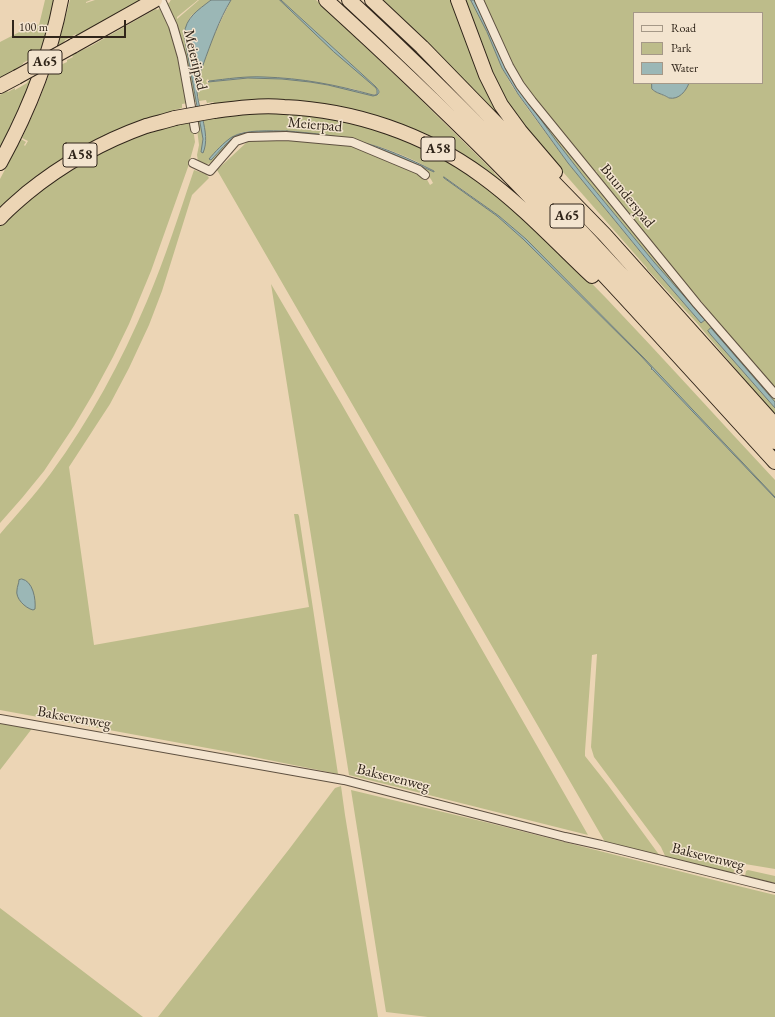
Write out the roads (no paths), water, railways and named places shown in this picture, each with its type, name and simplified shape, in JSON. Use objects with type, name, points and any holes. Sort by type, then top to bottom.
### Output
[{"type":"highway","points":[[0,163],[33,96],[43,68],[61,0]]},
{"type":"highway","name":"A65","points":[[326,0],[490,156],[569,238],[775,462]]},
{"type":"highway","name":"A65","points":[[349,0],[418,64],[578,228],[775,442]]},
{"type":"highway","name":"A65","points":[[372,0],[422,47],[605,235],[775,425]]},
{"type":"highway","name":"A65","points":[[458,0],[483,68],[501,105],[529,142],[578,199],[605,235]]},
{"type":"highway","name":"A65","points":[[0,86],[155,1]]},
{"type":"highway","name":"A58","points":[[0,218],[7,210],[46,178],[79,156],[106,142],[140,129],[176,118],[214,110],[248,107],[283,107],[317,110],[381,124],[408,134],[459,160],[502,191],[593,277],[618,292]]},
{"type":"street","name":"Buunderspad","points":[[479,0],[509,66],[520,85],[532,101],[697,304],[775,394]]},
{"type":"street","name":"Meierijpad","points":[[155,1],[173,26],[182,57],[196,129]]},
{"type":"street","name":"Meierpad","points":[[193,163],[210,171],[236,141],[248,137],[286,136],[352,142],[419,170],[425,175]]},
{"type":"street","name":"Baksevenweg","points":[[0,718],[344,780],[565,837],[775,888]]},
{"type":"water","points":[[211,0],[231,0],[216,32],[197,83],[198,101],[206,136],[203,153],[201,152],[203,139],[184,35],[187,23],[193,15]]},
{"type":"water","points":[[280,0],[375,86],[379,90],[379,93],[377,95],[373,96],[328,85],[282,79],[248,78],[208,82],[243,77],[278,78],[319,83],[346,88],[373,95],[377,94],[376,88],[334,52]]},
{"type":"water","points":[[471,0],[474,0],[521,92],[584,177],[654,262],[705,320],[701,323],[657,272],[568,163],[518,94],[502,68],[487,32]]},
{"type":"water","points":[[652,84],[688,84],[682,94],[676,98],[669,98],[652,89]]},
{"type":"water","points":[[258,131],[287,131],[313,133],[348,139],[367,144],[387,150],[434,172],[396,155],[367,145],[324,135],[291,132],[253,132],[238,135],[224,146],[211,160],[209,159],[217,150],[237,134]]},
{"type":"water","points":[[444,177],[499,216],[526,239],[644,358],[775,498],[651,369],[652,368],[641,356],[523,239],[497,216]]},
{"type":"water","points":[[711,328],[775,402],[775,408],[711,335],[708,331]]},
{"type":"water","points":[[22,579],[29,583],[33,591],[35,609],[33,610],[24,605],[19,599],[17,589],[19,580]]}]
